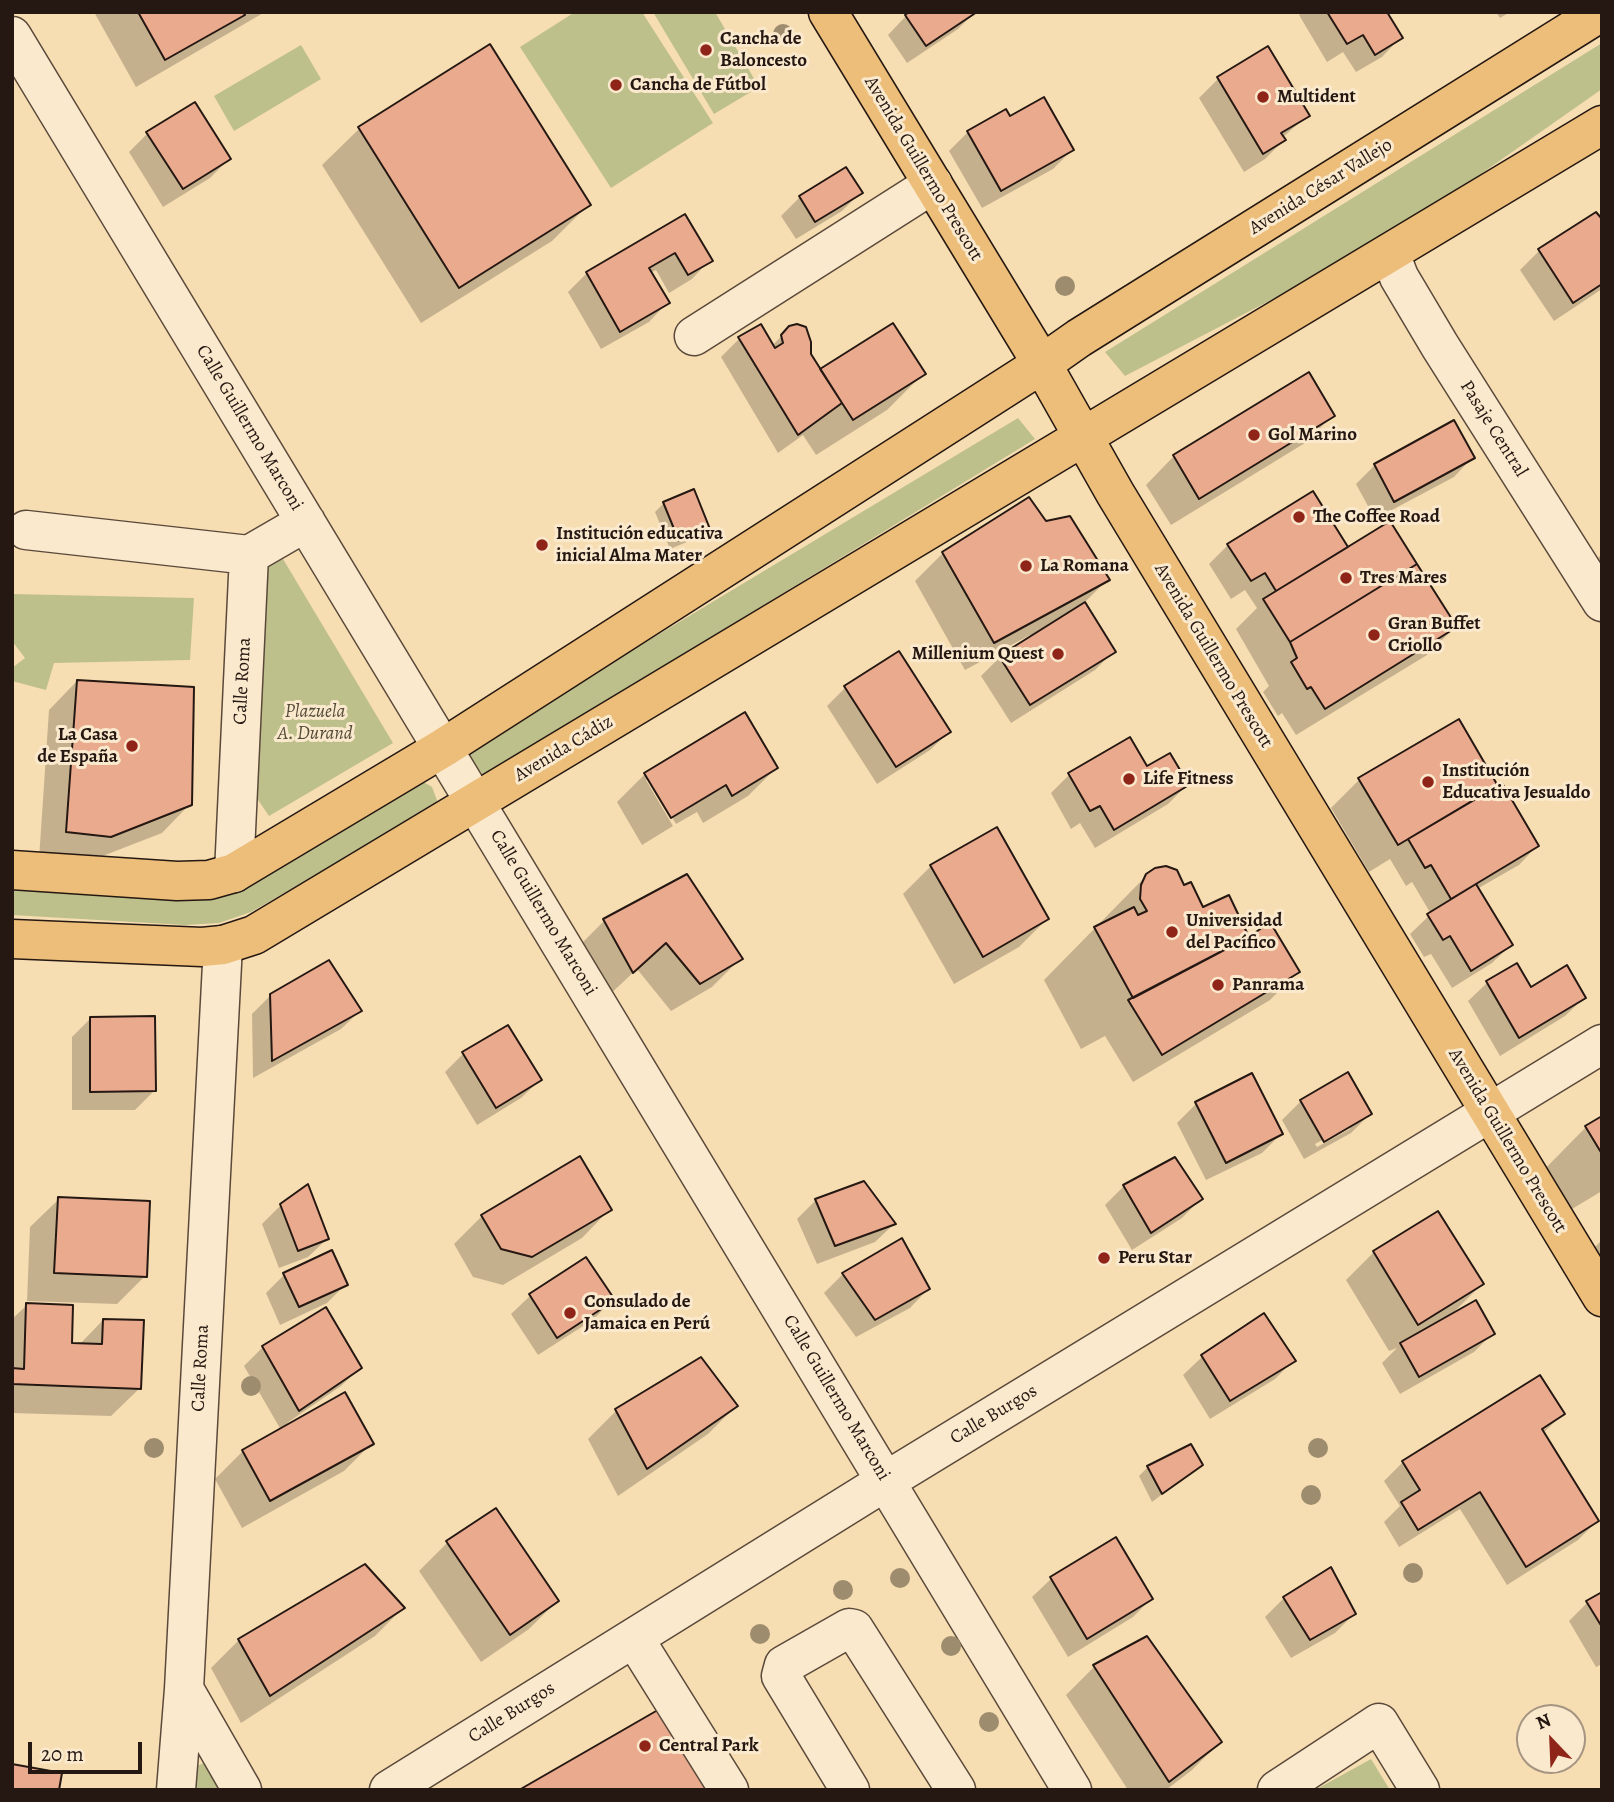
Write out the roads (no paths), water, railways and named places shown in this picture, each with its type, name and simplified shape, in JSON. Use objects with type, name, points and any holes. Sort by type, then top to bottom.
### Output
[{"type":"main road","name":"Avenida Guillermo Prescott","points":[[828,12],[1602,1297]]},
{"type":"main road","name":"Avenida César Vallejo","points":[[1042,364],[1107,320],[1601,12]]},
{"type":"main road","points":[[1083,439],[1602,125]]},
{"type":"main road","points":[[12,870],[177,881],[209,880],[234,873],[443,748],[1042,364]]},
{"type":"main road","name":"Avenida Cádiz","points":[[12,939],[177,947],[223,945],[254,935],[1083,439]]},
{"type":"street","name":"Calle Guillermo Marconi","points":[[12,36],[1072,1790]]},
{"type":"street","points":[[694,336],[933,184]]},
{"type":"street","name":"Pasaje Central","points":[[1390,253],[1399,277],[1440,346],[1602,602]]},
{"type":"street","points":[[26,530],[249,555],[306,522]]},
{"type":"street","name":"Calle Roma","points":[[234,873],[249,555]]},
{"type":"street","name":"Calle Roma","points":[[176,1790],[184,1689],[223,945]]},
{"type":"street","name":"Calle Burgos","points":[[389,1790],[886,1481],[1602,1044]]},
{"type":"street","points":[[850,1790],[781,1676],[784,1665],[849,1628],[854,1629],[956,1790]]},
{"type":"street","points":[[634,1637],[729,1790]]},
{"type":"street","points":[[184,1689],[242,1790]]},
{"type":"street","points":[[1277,1790],[1379,1723],[1420,1790]]},
{"type":"place","name":"Cancha de Baloncesto","points":[[706,50]]},
{"type":"place","name":"Cancha de Fútbol","points":[[616,85]]},
{"type":"place","name":"Multident","points":[[1263,97]]},
{"type":"place","name":"Gol Marino","points":[[1254,435]]},
{"type":"place","name":"The Coffee Road","points":[[1299,517]]},
{"type":"place","name":"Institución educativa inicial Alma Mater","points":[[542,545]]},
{"type":"place","name":"La Romana","points":[[1026,566]]},
{"type":"place","name":"Tres Mares","points":[[1346,578]]},
{"type":"place","name":"Gran Buffet Criollo","points":[[1374,635]]},
{"type":"place","name":"Millenium Quest","points":[[1058,654]]},
{"type":"place","name":"La Casa de España","points":[[132,746]]},
{"type":"place","name":"Life Fitness","points":[[1129,779]]},
{"type":"place","name":"Institución Educativa Jesualdo","points":[[1428,782]]},
{"type":"place","name":"Universidad del Pacífico","points":[[1172,932]]},
{"type":"place","name":"Panrama","points":[[1218,985]]},
{"type":"place","name":"Peru Star","points":[[1104,1258]]},
{"type":"place","name":"Consulado de Jamaica en Perú","points":[[570,1313]]},
{"type":"place","name":"Central Park","points":[[645,1746]]},
{"type":"park label","name":"Plazuela A. Durand","points":[[315,723]]}]
